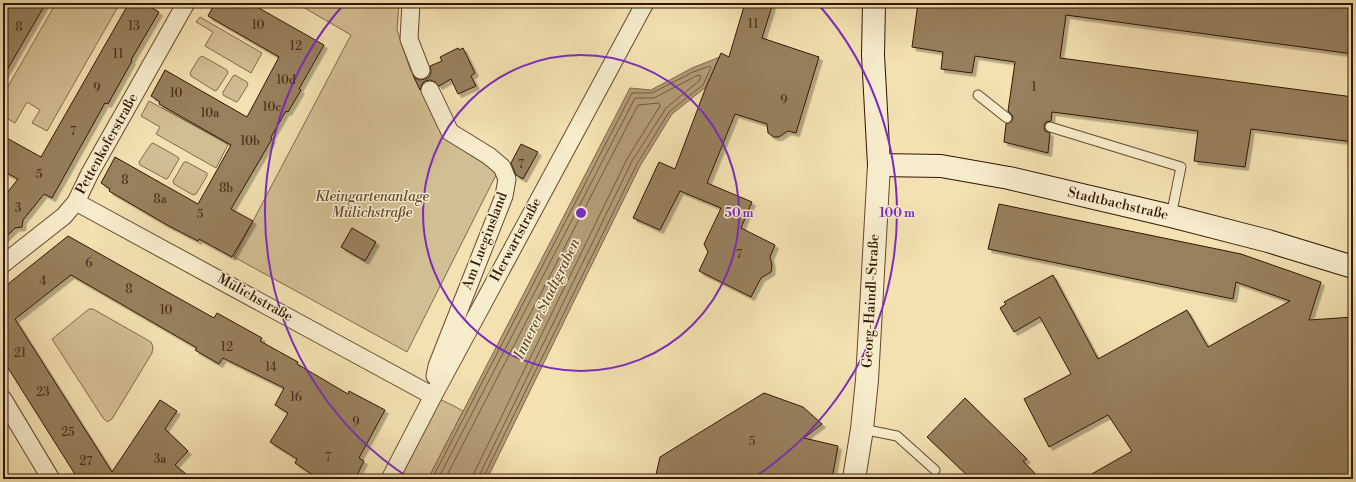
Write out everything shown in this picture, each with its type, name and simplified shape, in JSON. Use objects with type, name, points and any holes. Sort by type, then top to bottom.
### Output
[{"type":"main road","name":"Georg-Haindl-Straße","points":[[854,479],[862,429],[867,380],[879,165],[873,55],[874,3]]},
{"type":"main road","name":"Stadtbachstraße","points":[[879,165],[941,166],[1009,178],[1171,216],[1268,241],[1353,267]]},
{"type":"street","name":"Pettenkoferstraße","points":[[3,264],[64,216],[76,202],[90,173],[186,3]]},
{"type":"street","points":[[411,3],[409,38],[421,70]]},
{"type":"street","name":"Herwartstraße","points":[[390,479],[433,393],[645,3]]},
{"type":"street","name":"Am Lueginsland","points":[[430,90],[450,132],[489,156],[502,167],[507,179],[504,196],[437,366],[433,393]]},
{"type":"street","name":"Mülichstraße","points":[[76,202],[433,393]]},
{"type":"street","points":[[3,399],[51,479]]},
{"type":"lane","points":[[978,95],[1007,118]]},
{"type":"lane","points":[[1050,127],[1181,167],[1171,216]]},
{"type":"lane","points":[[862,429],[897,436],[935,470]]},
{"type":"green space","points":[[56,3],[120,3],[47,131],[32,123],[40,110],[27,102],[15,123],[3,116],[3,95]]},
{"type":"green space","name":"Kleingartenanlage Mülichstraße","points":[[296,3],[399,3],[397,30],[410,69],[444,136],[470,155],[498,171],[407,352],[234,257],[351,35]]},
{"type":"green space","points":[[200,17],[262,53],[251,73],[205,46],[213,32],[196,22]]},
{"type":"green space","points":[[202,56],[227,70],[228,73],[215,91],[191,76],[190,73],[199,58]]},
{"type":"green space","points":[[235,75],[247,82],[248,85],[236,102],[223,95],[223,92]]},
{"type":"green space","points":[[149,101],[227,143],[228,145],[216,168],[156,134],[160,127],[141,116]]},
{"type":"green space","points":[[153,143],[179,159],[166,179],[140,165],[139,162]]},
{"type":"green space","points":[[184,162],[187,162],[207,173],[207,176],[196,194],[193,195],[174,184],[173,181]]},
{"type":"green space","points":[[89,309],[93,309],[151,342],[153,347],[152,353],[112,419],[107,422],[52,339]]},
{"type":"green space","points":[[433,396],[463,411],[428,479],[390,479]]},
{"type":"water","name":"Innerer Stadtgraben","points":[[720,57],[706,87],[672,114],[640,166],[487,479],[428,479],[630,88],[651,90],[692,68]]},
{"type":"building","points":[[7,3],[46,3],[3,77],[3,10]]},
{"type":"building","points":[[129,3],[144,3],[159,12],[131,60],[132,61],[108,104],[105,103],[52,198],[44,194],[23,220],[22,227],[15,228],[3,240],[3,198],[18,179],[3,171],[3,136],[41,157]]},
{"type":"building","points":[[215,3],[250,3],[324,45],[299,89],[301,90],[288,112],[286,111],[271,137],[272,139],[231,209],[253,221],[232,257],[199,239],[198,241],[167,225],[109,191],[110,189],[101,183],[115,157],[198,204],[231,145],[159,104],[160,102],[151,96],[165,70],[247,117],[279,57],[208,16]]},
{"type":"building","points":[[745,3],[773,3],[762,38],[819,57],[796,133],[788,131],[779,137],[774,137],[768,133],[767,124],[735,114],[707,183],[752,202],[741,228],[775,245],[770,257],[772,265],[771,272],[761,278],[751,297],[699,271],[708,252],[704,244],[721,208],[680,191],[660,230],[633,218],[659,162],[675,169],[706,87],[721,53],[729,57]]},
{"type":"building","points":[[918,3],[1353,3],[1353,54],[1066,15],[1060,58],[1353,97],[1353,142],[1251,129],[1245,167],[1194,161],[1198,131],[1052,112],[1051,121],[1046,122],[1044,126],[1045,131],[1050,133],[1048,153],[1004,142],[1006,124],[1011,122],[1013,118],[1008,111],[1015,62],[975,56],[972,73],[941,69],[943,52],[912,47]]},
{"type":"building","points":[[458,48],[459,50],[463,48],[475,73],[471,76],[476,86],[458,94],[451,79],[439,86],[430,80],[425,81],[422,84],[420,90],[413,75],[419,80],[429,77],[431,72],[430,66],[442,61],[440,57]]},
{"type":"building","points":[[521,144],[538,152],[523,179],[516,175],[511,163]]},
{"type":"building","points":[[999,204],[1241,254],[1321,282],[1309,320],[1353,317],[1353,479],[1083,479],[1132,451],[1108,415],[1049,447],[1024,399],[1071,374],[1040,317],[1014,332],[1000,308],[1006,304],[1004,302],[1053,275],[1098,359],[1187,310],[1208,347],[1290,301],[1236,282],[1233,299],[988,249]]},
{"type":"building","points":[[352,228],[376,242],[365,261],[341,247]]},
{"type":"building","points":[[68,236],[214,318],[217,313],[262,338],[260,341],[298,362],[297,364],[348,394],[349,391],[385,410],[359,458],[364,461],[355,479],[319,479],[295,463],[297,459],[270,442],[288,413],[275,405],[284,388],[223,358],[219,364],[195,350],[197,348],[71,275],[15,319],[112,472],[160,400],[177,411],[165,429],[188,451],[175,465],[192,479],[78,479],[3,360],[3,288]]},
{"type":"building","points":[[764,393],[803,407],[822,424],[804,438],[838,446],[832,479],[655,479],[660,457]]},
{"type":"building","points":[[965,398],[1027,459],[1023,461],[1040,479],[971,479],[927,437]]}]
